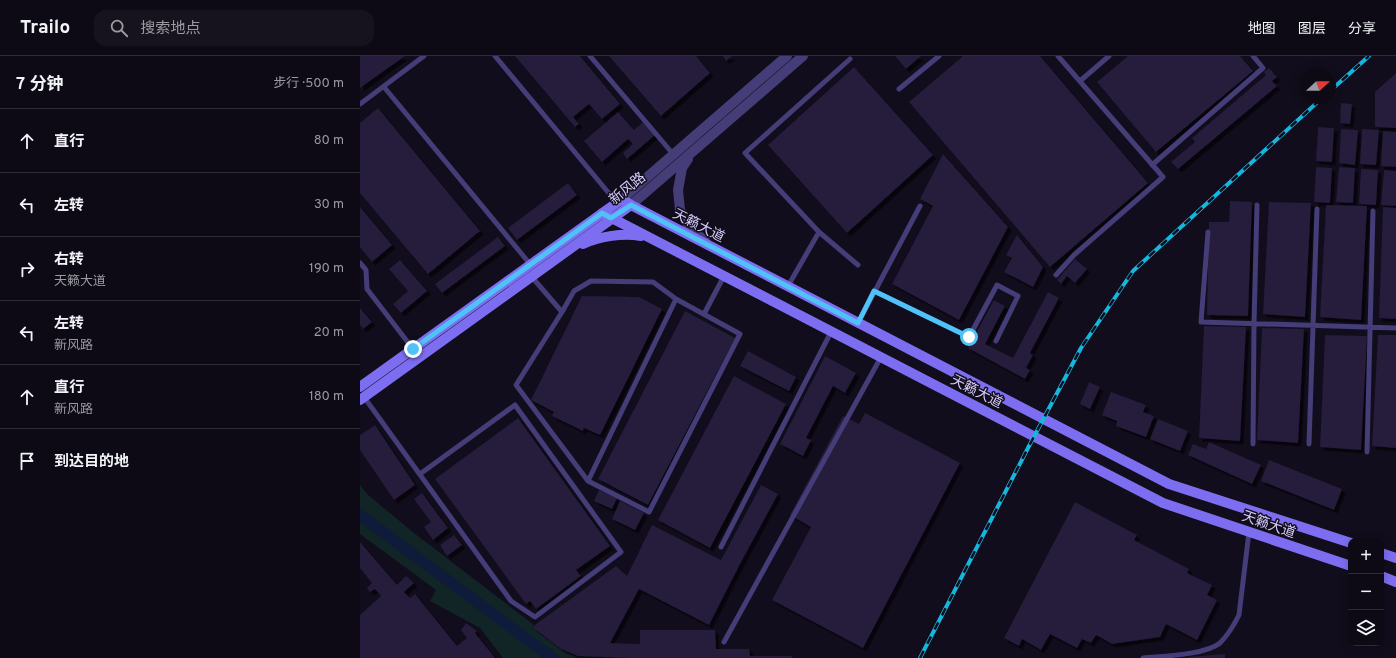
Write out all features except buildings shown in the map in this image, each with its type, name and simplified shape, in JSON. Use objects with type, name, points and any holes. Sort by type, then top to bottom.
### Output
[{"type":"main road","name":"天籁大道","points":[[619,201],[631,205],[1169,484],[1348,542]]},
{"type":"main road","name":"新风路","points":[[361,395],[413,349],[619,201]]},
{"type":"main road","name":"新风路","points":[[361,395],[631,205]]},
{"type":"main road","name":"天籁大道","points":[[602,213],[1163,503],[1348,565]]},
{"type":"main road","points":[[563,254],[591,240],[631,234],[646,236]]},
{"type":"main road","points":[[1384,554],[1396,558]]},
{"type":"main road","points":[[1384,577],[1396,582]]},
{"type":"street","name":"新风路","points":[[619,201],[787,56]]},
{"type":"street","name":"新风路","points":[[631,205],[803,56]]},
{"type":"street","points":[[695,149],[682,168],[678,190],[680,210],[690,228],[713,248]]},
{"type":"lane","points":[[360,104],[424,56]]},
{"type":"lane","points":[[495,56],[619,201]]},
{"type":"lane","points":[[590,56],[673,154]]},
{"type":"lane","points":[[899,89],[939,56]]},
{"type":"lane","points":[[1056,276],[1074,255],[1163,177],[1058,56]]},
{"type":"lane","points":[[1080,81],[1109,56]]},
{"type":"lane","points":[[1152,165],[1263,68],[1253,56]]},
{"type":"lane","points":[[850,59],[745,153],[819,232],[858,265]]},
{"type":"lane","points":[[384,87],[530,264]]},
{"type":"lane","points":[[1253,444],[1257,205]]},
{"type":"lane","points":[[858,323],[920,206]]},
{"type":"lane","points":[[1309,444],[1317,209]]},
{"type":"lane","points":[[1368,452],[1373,211]]},
{"type":"lane","points":[[788,286],[819,232]]},
{"type":"lane","points":[[1208,232],[1201,322],[1396,328]]},
{"type":"lane","points":[[360,263],[366,270],[367,289],[413,349]]},
{"type":"lane","points":[[531,276],[562,312]]},
{"type":"lane","points":[[704,314],[724,276]]},
{"type":"lane","points":[[591,281],[653,282],[676,299],[740,334],[649,512],[588,481],[516,385],[562,312],[574,291],[591,281]]},
{"type":"lane","points":[[874,291],[969,337],[997,285],[1018,296],[996,341]]},
{"type":"lane","points":[[588,481],[676,299]]},
{"type":"lane","points":[[721,547],[831,332]]},
{"type":"lane","points":[[724,642],[881,357]]},
{"type":"lane","points":[[361,395],[511,601],[535,616],[621,552],[516,405],[420,474]]},
{"type":"lane","points":[[1144,658],[1200,652],[1219,644],[1234,625],[1239,614],[1249,532]]},
{"type":"green space","points":[[360,485],[367,494],[414,533],[534,625],[532,627],[561,649],[578,656],[630,658],[503,658],[480,628],[430,601],[436,590],[360,534]]},
{"type":"water","points":[[360,508],[562,658],[543,658],[360,522]]},
{"type":"railway","points":[[1336,86],[1369,56]]},
{"type":"railway","points":[[920,658],[1081,348],[1133,271],[1315,104]]},
{"type":"route","points":[[413,349],[602,213],[611,218],[631,205],[858,323],[874,291],[969,337]]}]
